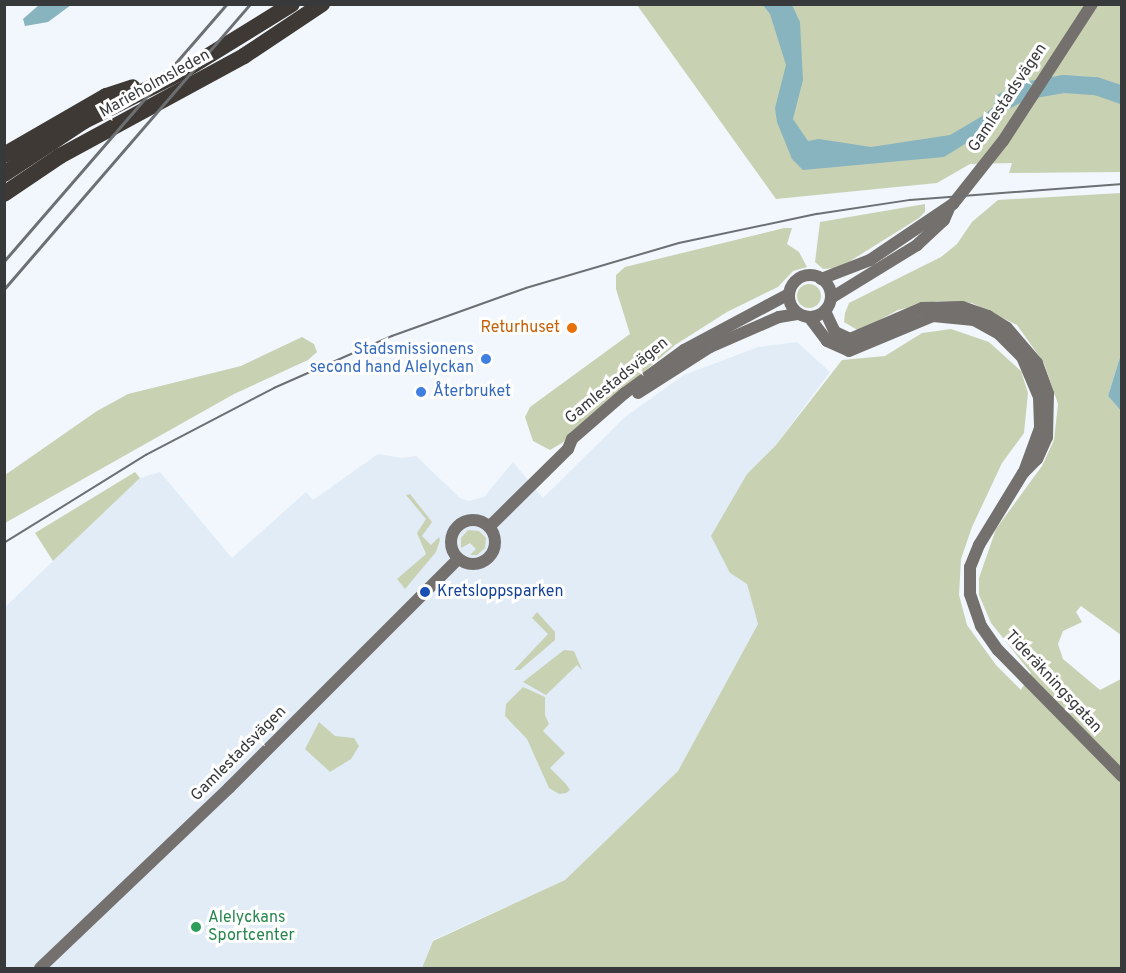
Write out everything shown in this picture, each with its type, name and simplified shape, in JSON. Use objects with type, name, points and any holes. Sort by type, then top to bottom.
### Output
[{"type":"highway","name":"Marieholmsleden","points":[[4,174],[84,121],[182,72],[292,4]]},
{"type":"highway","name":"Marieholmsleden","points":[[4,194],[60,156],[244,56],[322,4]]},
{"type":"highway","points":[[4,155],[106,96],[182,72]]},
{"type":"street","name":"Gamlestadsvägen","points":[[831,298],[917,245],[944,220],[949,208],[1022,110],[1092,4]]},
{"type":"street","name":"Gamlestadsvägen","points":[[568,449],[572,439],[668,360],[789,294],[801,277],[821,279],[870,260],[949,208]]},
{"type":"street","points":[[821,279],[831,298],[825,311]]},
{"type":"street","points":[[789,294],[792,307],[804,316]]},
{"type":"street","name":"Tideräkningsgatan","points":[[825,311],[835,332],[850,339],[914,311],[945,306],[978,312],[1007,328],[1037,363],[1048,394],[1047,437],[1034,464],[1023,473]]},
{"type":"street","name":"Gamlestadsvägen","points":[[489,526],[568,449],[685,360],[759,325],[825,311]]},
{"type":"street","name":"Tideräkningsgatan","points":[[804,316],[827,341],[849,351],[933,316],[974,320],[999,334],[1022,357],[1039,397],[1040,428],[1023,473],[974,556],[968,579],[975,611],[998,650],[1122,776]]},
{"type":"street","points":[[472,520],[489,526],[495,543],[489,557],[474,565],[458,559],[450,545],[456,527],[472,520]]},
{"type":"street","name":"Gamlestadsvägen","points":[[40,969],[229,788],[458,559]]},
{"type":"shaded area","points":[[797,342],[830,372],[776,445],[747,474],[738,492],[730,573],[747,584],[758,624],[678,771],[565,880],[433,940],[422,968],[5,968],[5,607],[140,478],[160,472],[232,558],[306,492],[313,500],[378,454],[402,458],[416,456],[460,498],[469,501],[484,497],[513,462],[543,498],[625,417],[684,375],[758,347]]},
{"type":"green space","points":[[637,5],[1121,5],[1121,172],[1009,173],[1012,163],[970,164],[937,183],[776,199]]},
{"type":"green space","points":[[1121,193],[1121,354],[1108,396],[1121,411],[1121,635],[1081,606],[1076,612],[1082,622],[1063,631],[1058,644],[1063,659],[1100,690],[1121,679],[1121,968],[422,968],[433,941],[565,880],[678,771],[758,624],[747,584],[730,573],[711,536],[747,474],[776,445],[842,360],[885,356],[922,333],[951,329],[989,342],[1021,371],[1028,393],[1024,433],[1002,463],[972,527],[961,559],[959,595],[967,625],[996,665],[1021,690],[1031,673],[991,623],[979,595],[979,578],[996,529],[1042,466],[1054,440],[1058,404],[1044,363],[1017,325],[972,303],[937,301],[898,310],[859,331],[844,322],[845,313],[849,303],[941,257],[957,244],[972,222],[998,200]]},
{"type":"green space","points":[[925,204],[925,212],[919,218],[839,268],[823,269],[815,262],[820,222]]},
{"type":"green space","points":[[784,228],[792,228],[787,244],[799,252],[807,267],[793,271],[778,287],[727,312],[675,345],[562,443],[550,450],[533,441],[525,417],[530,407],[630,334],[616,289],[616,275],[625,267]]},
{"type":"green space","points":[[809,284],[817,288],[821,296],[817,304],[809,308],[801,304],[797,296],[801,288]]},
{"type":"green space","points":[[302,337],[314,344],[317,352],[308,360],[234,394],[5,523],[5,475],[97,411],[128,394],[241,366]]},
{"type":"green space","points":[[135,472],[140,478],[53,561],[35,533]]},
{"type":"green space","points":[[410,494],[432,522],[422,536],[431,545],[439,537],[440,540],[436,552],[405,589],[397,579],[426,554],[417,533],[426,519],[406,495]]},
{"type":"green space","points":[[468,530],[479,531],[486,538],[485,548],[477,555],[470,555],[476,549],[470,543],[461,548],[461,538]]},
{"type":"green space","points":[[537,612],[555,632],[555,640],[520,670],[514,670],[548,634],[532,618]]},
{"type":"green space","points":[[564,650],[574,651],[582,670],[577,665],[546,695],[523,682]]},
{"type":"green space","points":[[523,687],[545,697],[545,715],[549,724],[543,731],[565,753],[550,768],[570,790],[566,793],[559,794],[549,788],[527,739],[505,716],[506,704]]},
{"type":"green space","points":[[319,722],[335,736],[354,738],[359,746],[351,759],[330,772],[305,749]]},
{"type":"water","points":[[40,4],[71,5],[48,22],[25,26],[23,19]]},
{"type":"water","points":[[763,5],[792,5],[800,22],[803,80],[793,119],[808,141],[819,139],[871,147],[950,135],[984,115],[1015,88],[1027,84],[1023,97],[997,114],[981,134],[944,157],[803,170],[792,159],[777,122],[775,108],[786,65],[770,14]]},
{"type":"water","points":[[1121,354],[1121,411],[1108,396]]},
{"type":"waterway","points":[[1003,102],[1024,91],[1064,84],[1096,86],[1122,95]]},
{"type":"tram line","points":[[4,543],[146,455],[274,388],[392,336],[526,288],[679,243],[817,214],[910,200],[1122,184]]},
{"type":"railway","points":[[4,261],[227,4]]},
{"type":"railway","points":[[4,289],[250,4]]},
{"type":"place","name":"Returhuset","points":[[572,328]]},
{"type":"place","name":"Stadsmissionens second hand Alelyckan","points":[[486,359]]},
{"type":"place","name":"Återbruket","points":[[421,392]]},
{"type":"place","name":"Kretsloppsparken","points":[[425,592]]},
{"type":"place","name":"Alelyckans Sportcenter","points":[[196,927]]}]
